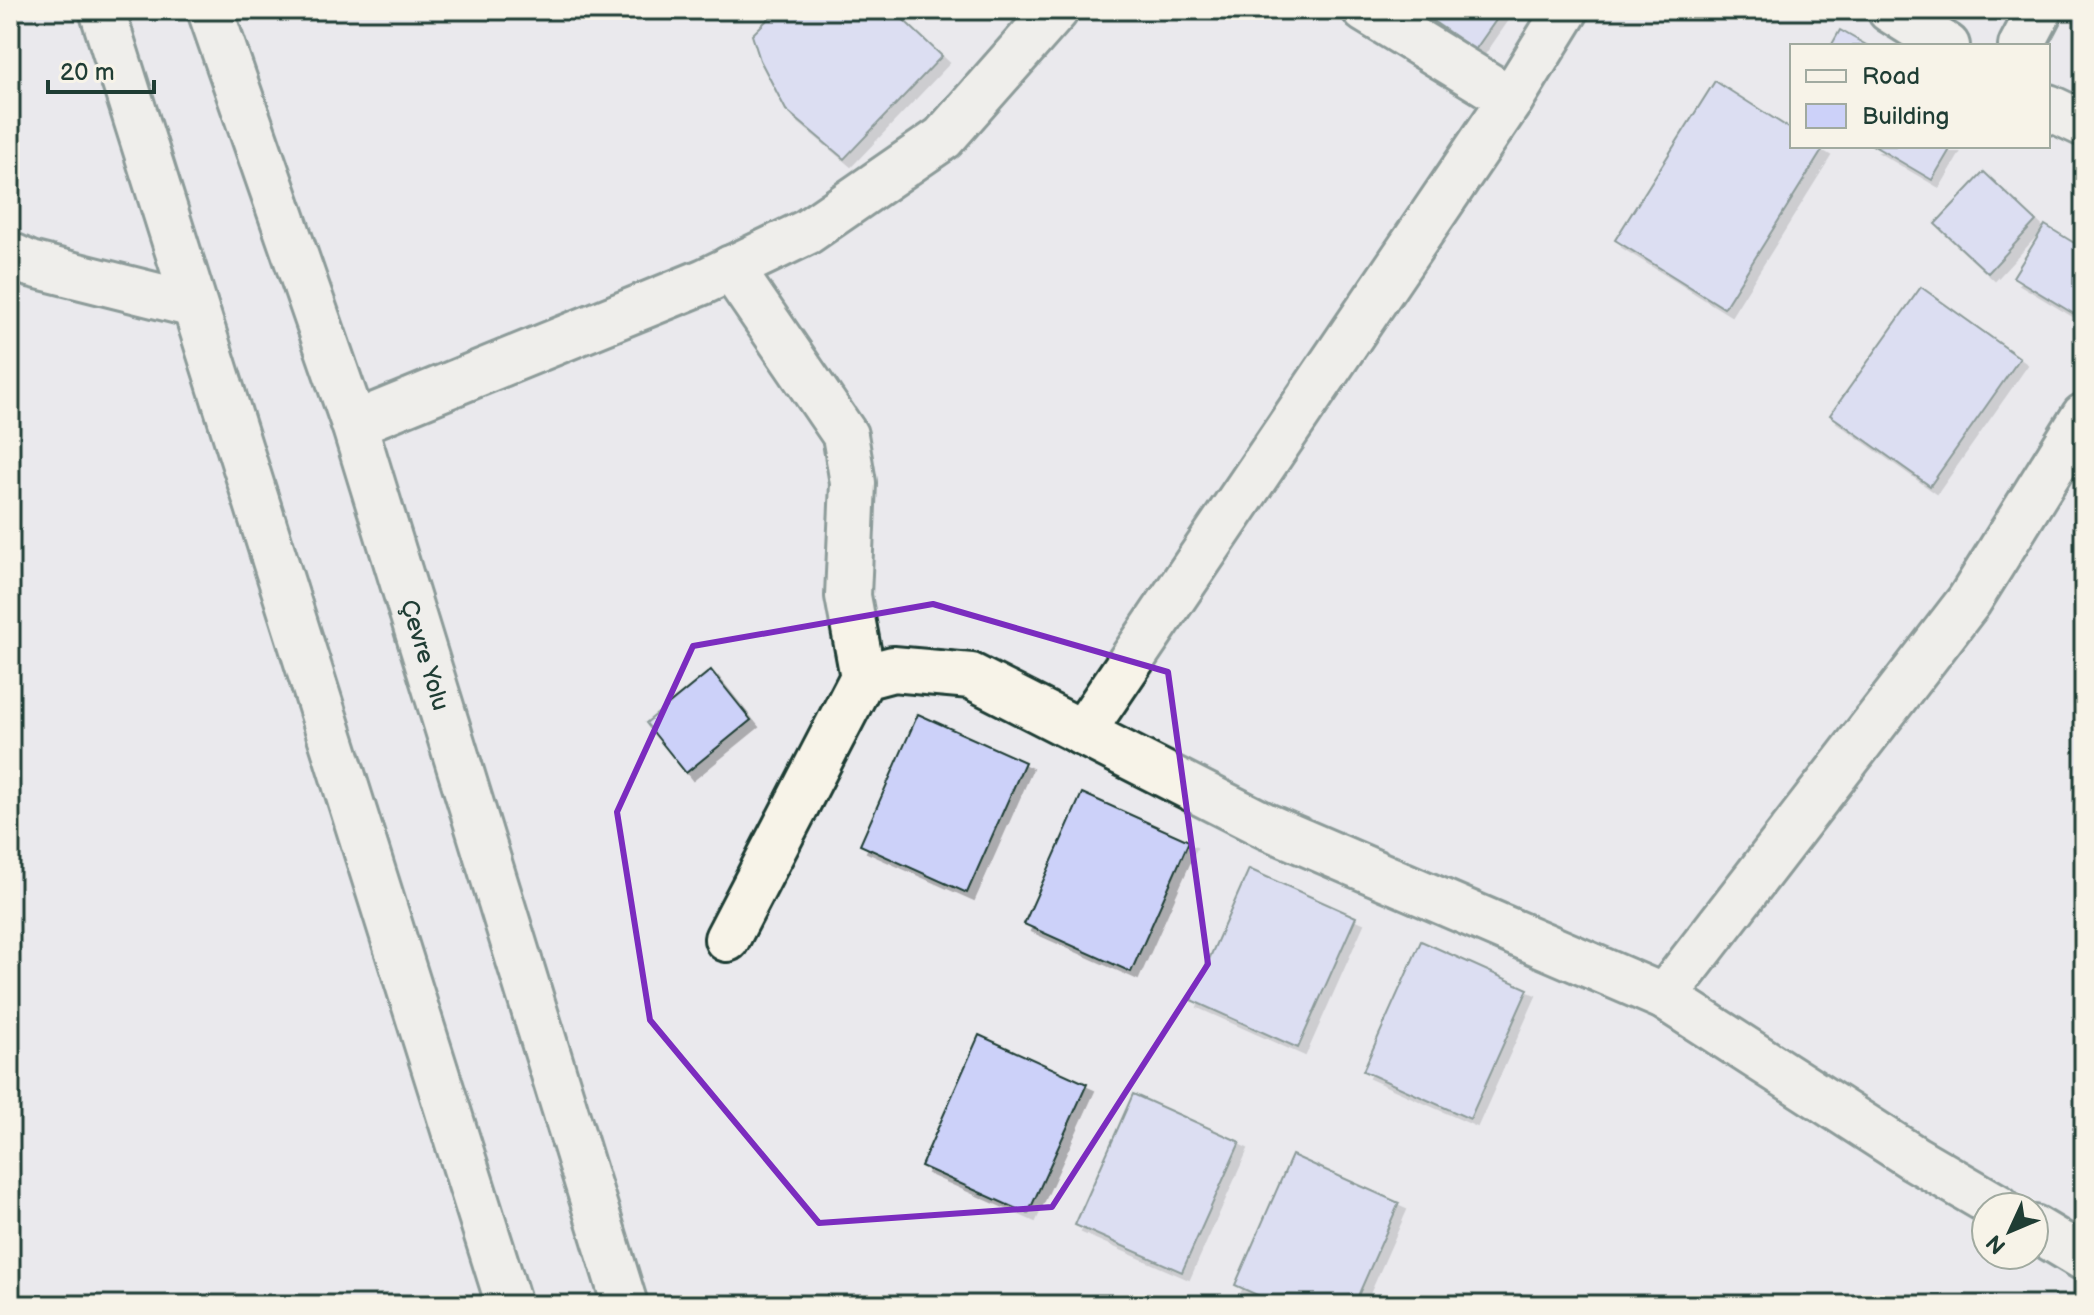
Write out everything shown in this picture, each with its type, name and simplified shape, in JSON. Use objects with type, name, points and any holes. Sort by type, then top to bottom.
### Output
[{"type":"main road","points":[[102,10],[509,1305]]},
{"type":"main road","name":"Çevre Yolu","points":[[210,10],[354,424],[625,1305]]},
{"type":"main road","points":[[354,424],[705,281],[807,232],[943,138],[1056,10]]},
{"type":"main road","points":[[1365,10],[1511,99]]},
{"type":"main road","points":[[1082,733],[1511,99],[1566,10]]},
{"type":"main road","points":[[1890,10],[1944,44]]},
{"type":"main road","points":[[2022,44],[2040,10]]},
{"type":"main road","points":[[2050,108],[2084,124]]},
{"type":"main road","points":[[10,255],[30,264],[194,305]]},
{"type":"main road","points":[[727,939],[863,677],[848,596],[853,483],[845,435],[731,268]]},
{"type":"main road","points":[[1664,997],[1969,601],[2084,416]]},
{"type":"main road","points":[[863,677],[893,669],[971,676],[1266,826],[1664,997],[1971,1191]]},
{"type":"main road","points":[[2050,1238],[2084,1258]]},
{"type":"highlighted area","points":[[933,604],[1168,672],[1208,964],[1052,1207],[819,1223],[650,1020],[617,812],[693,646]]},
{"type":"building","points":[[777,10],[893,10],[942,56],[844,159],[786,110],[760,60],[752,35]]},
{"type":"building","points":[[1417,10],[1503,10],[1475,50]]},
{"type":"building","points":[[1840,30],[1864,44],[1832,44]]},
{"type":"building","points":[[1715,81],[1790,129],[1790,148],[1823,149],[1724,308],[1615,240]]},
{"type":"building","points":[[1877,148],[1951,148],[1932,180]]},
{"type":"building","points":[[1984,172],[2036,221],[1988,273],[1935,224]]},
{"type":"building","points":[[2045,225],[2084,249],[2084,298],[2074,314],[2013,277]]},
{"type":"building","points":[[1921,287],[2020,358],[1930,486],[1830,415]]},
{"type":"building","points":[[711,670],[751,720],[686,773],[646,723]]},
{"type":"building","points":[[918,714],[1025,762],[967,893],[860,845]]},
{"type":"building","points":[[1082,793],[1189,841],[1131,972],[1024,924]]},
{"type":"building","points":[[1249,869],[1356,917],[1298,1048],[1191,1000]]},
{"type":"building","points":[[1421,941],[1528,989],[1470,1119],[1363,1071]]},
{"type":"building","points":[[979,1035],[1087,1084],[1028,1214],[921,1166]]},
{"type":"building","points":[[1133,1094],[1240,1142],[1182,1272],[1075,1225]]},
{"type":"building","points":[[1292,1155],[1399,1203],[1354,1305],[1279,1305],[1235,1285]]}]
